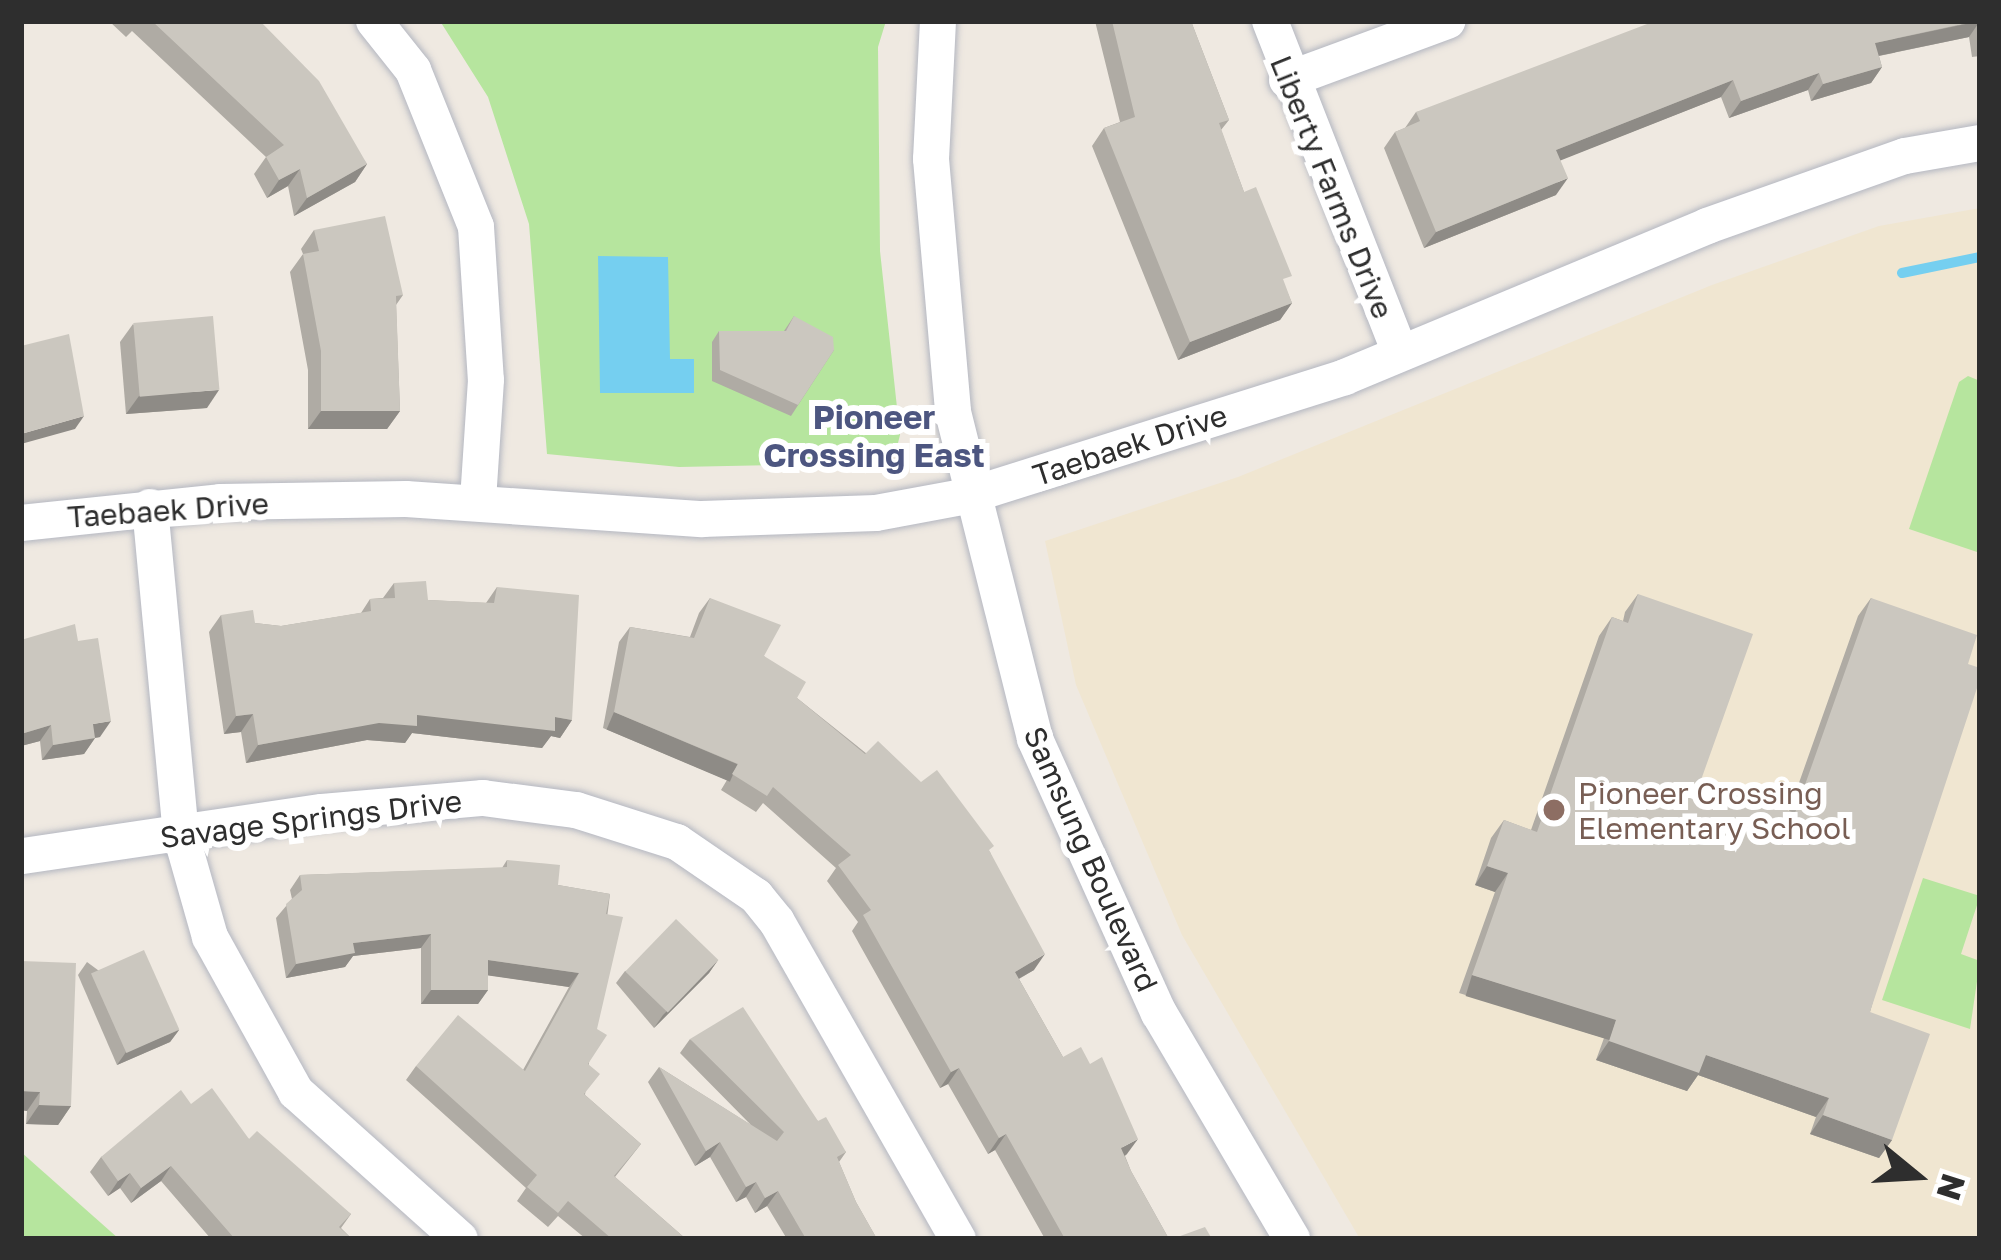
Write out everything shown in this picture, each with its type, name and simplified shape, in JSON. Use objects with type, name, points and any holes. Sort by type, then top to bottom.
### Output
[{"type":"street","points":[[374,21],[412,70],[476,227],[486,380],[478,502]]},
{"type":"street","name":"Samsung Boulevard","points":[[938,21],[932,159],[968,496],[1035,739],[1159,1012],[1292,1239]]},
{"type":"street","name":"Liberty Farms Drive","points":[[1270,21],[1287,80],[1399,351]]},
{"type":"street","points":[[1287,80],[1447,21]]},
{"type":"street","name":"Taebaek Drive","points":[[21,523],[150,507],[478,502],[702,519],[876,513],[968,496],[1345,377],[1707,226],[1905,156],[1980,143]]},
{"type":"street","points":[[150,507],[181,835],[210,938],[296,1092],[460,1239]]},
{"type":"street","name":"Savage Springs Drive","points":[[23,856],[483,799],[576,810],[677,842],[756,896],[777,922],[958,1239]]},
{"type":"shaded area","name":"Pioneer Crossing Elementary School","points":[[1980,208],[1980,1239],[1360,1239],[1182,935],[1076,685],[1045,541],[1238,477],[1712,285],[1879,226]]},
{"type":"green space","points":[[440,21],[886,21],[878,47],[880,251],[900,435],[895,455],[875,463],[679,467],[547,454],[529,224],[488,97]]},
{"type":"green space","points":[[1968,376],[1980,381],[1980,553],[1909,529],[1959,382]]},
{"type":"green space","points":[[1923,878],[1980,896],[1961,954],[1980,961],[1970,1029],[1882,1000]]},
{"type":"green space","points":[[21,1152],[119,1239],[21,1239]]},
{"type":"water","points":[[598,256],[668,257],[670,359],[694,359],[694,393],[600,393]]},
{"type":"building","points":[[152,21],[260,21],[319,81],[367,164],[307,198],[300,169],[279,180],[266,157],[284,145]]},
{"type":"building","points":[[1112,21],[1191,21],[1229,120],[1219,123],[1244,192],[1256,187],[1292,276],[1283,279],[1292,303],[1190,342],[1104,128],[1135,117]]},
{"type":"building","points":[[1655,21],[1976,21],[1875,43],[1882,67],[1823,84],[1819,73],[1741,101],[1733,80],[1556,150],[1568,178],[1436,232],[1395,132],[1420,121],[1416,112]]},
{"type":"building","points":[[385,216],[403,295],[396,296],[400,411],[321,411],[321,351],[303,254],[319,251],[314,230]]},
{"type":"building","points":[[213,316],[219,390],[140,397],[133,323]]},
{"type":"building","points":[[794,316],[833,337],[834,350],[798,405],[720,370],[719,331],[786,331]]},
{"type":"building","points":[[69,334],[84,416],[21,434],[21,346]]},
{"type":"building","points":[[426,581],[428,600],[494,603],[497,587],[579,595],[572,720],[555,717],[555,731],[417,715],[417,726],[379,723],[258,745],[253,714],[236,716],[221,615],[253,610],[255,623],[281,626],[371,611],[370,599],[395,598],[394,583]]},
{"type":"building","points":[[1638,594],[1753,634],[1701,780],[1795,813],[1871,598],[1977,635],[1968,664],[1980,668],[1980,679],[1870,1012],[1930,1034],[1892,1140],[1823,1115],[1829,1098],[1706,1055],[1699,1073],[1609,1041],[1616,1020],[1472,975],[1508,873],[1487,866],[1504,820],[1537,832],[1612,617],[1628,623]]},
{"type":"building","points":[[710,598],[781,625],[764,656],[806,682],[797,698],[865,754],[878,741],[921,782],[937,770],[994,846],[989,850],[1045,954],[1015,972],[1063,1057],[1081,1047],[1090,1064],[1102,1057],[1138,1139],[1121,1148],[1169,1239],[1065,1239],[1006,1134],[999,1138],[959,1068],[951,1072],[863,915],[871,910],[838,865],[851,855],[773,787],[767,796],[732,774],[738,764],[614,712],[630,627],[694,638]]},
{"type":"building","points":[[75,624],[78,641],[98,638],[111,721],[93,724],[95,738],[53,745],[51,725],[21,734],[21,640]]},
{"type":"building","points":[[507,860],[560,865],[558,885],[610,894],[606,914],[623,917],[597,1029],[607,1035],[588,1064],[600,1074],[584,1094],[641,1144],[614,1176],[686,1239],[612,1239],[568,1201],[558,1213],[527,1187],[537,1175],[416,1066],[458,1015],[525,1071],[579,973],[488,960],[488,990],[431,990],[431,934],[353,943],[355,953],[296,964],[286,904],[302,890],[300,875],[507,867]]},
{"type":"building","points":[[676,919],[718,960],[668,1012],[625,972]]},
{"type":"building","points":[[144,950],[179,1029],[126,1053],[91,974]]},
{"type":"building","points":[[21,961],[76,963],[71,1106],[39,1105],[40,1092],[21,1091]]},
{"type":"building","points":[[743,1007],[818,1121],[826,1117],[846,1152],[837,1157],[877,1239],[806,1239],[778,1191],[765,1198],[756,1182],[746,1187],[720,1142],[706,1151],[659,1067],[777,1141],[784,1132],[690,1039]]},
{"type":"building","points":[[212,1088],[249,1139],[257,1131],[351,1214],[339,1227],[352,1239],[235,1239],[171,1166],[141,1188],[130,1173],[118,1181],[101,1157],[181,1090],[191,1104]]},
{"type":"building","points":[[1205,1227],[1212,1239],[1172,1239]]},
{"type":"waterway","points":[[1902,273],[1980,257]]},
{"type":"place","name":"Pioneer Crossing Elementary School","points":[[1554,810]]},
{"type":"district","name":"Pioneer Crossing East","points":[[874,436]]}]
